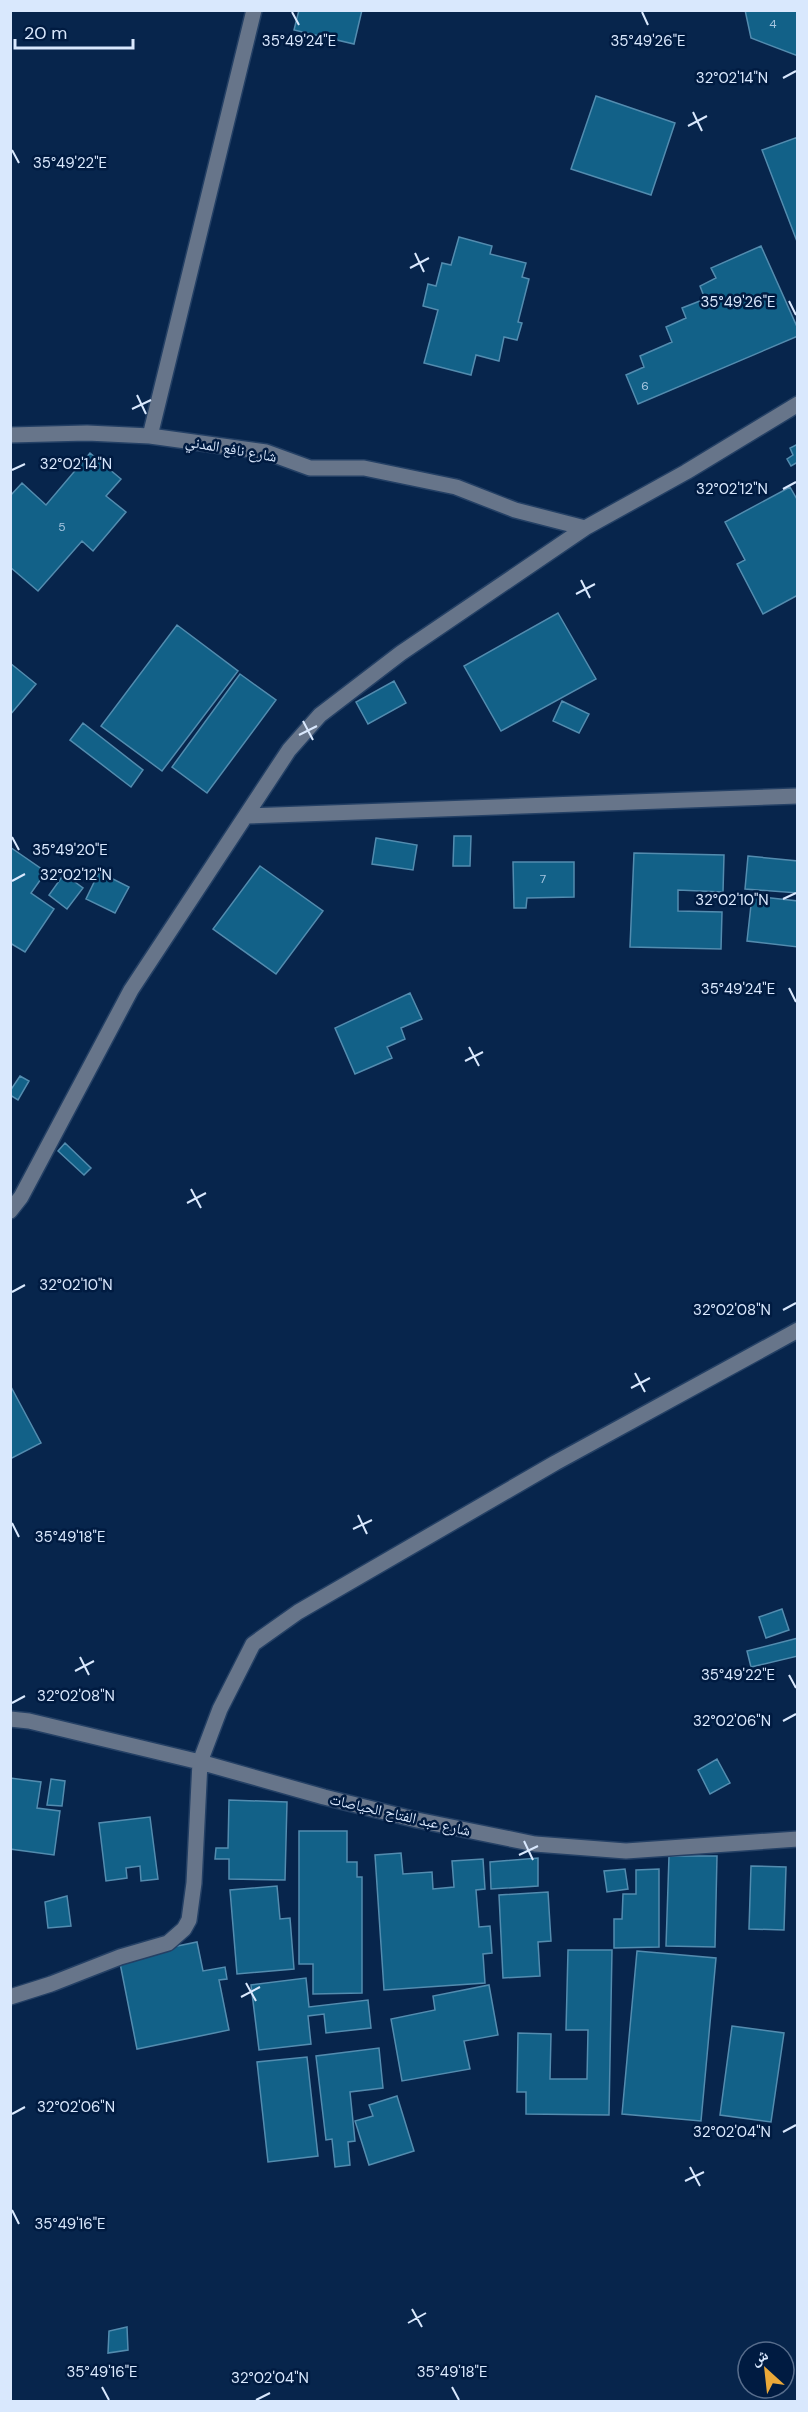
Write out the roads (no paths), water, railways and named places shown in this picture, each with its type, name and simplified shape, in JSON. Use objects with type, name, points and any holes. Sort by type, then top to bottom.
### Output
[{"type":"street","points":[[150,436],[254,10]]},
{"type":"street","points":[[10,1211],[21,1197],[131,990],[289,750],[320,715],[401,653],[585,528],[686,472],[798,404]]},
{"type":"street","name":"شارع نافع المدني","points":[[10,435],[87,433],[150,436],[266,452],[310,468],[364,468],[456,487],[514,510],[585,528]]},
{"type":"street","points":[[246,816],[798,796]]},
{"type":"street","points":[[10,1998],[120,1957],[168,1942],[184,1929],[189,1920],[194,1884],[200,1762],[220,1709],[253,1644],[298,1612],[545,1469],[798,1330]]},
{"type":"street","name":"شارع عبد الفتاح الحياصات","points":[[10,1719],[200,1762],[371,1809],[535,1844],[626,1851],[798,1839]]}]
